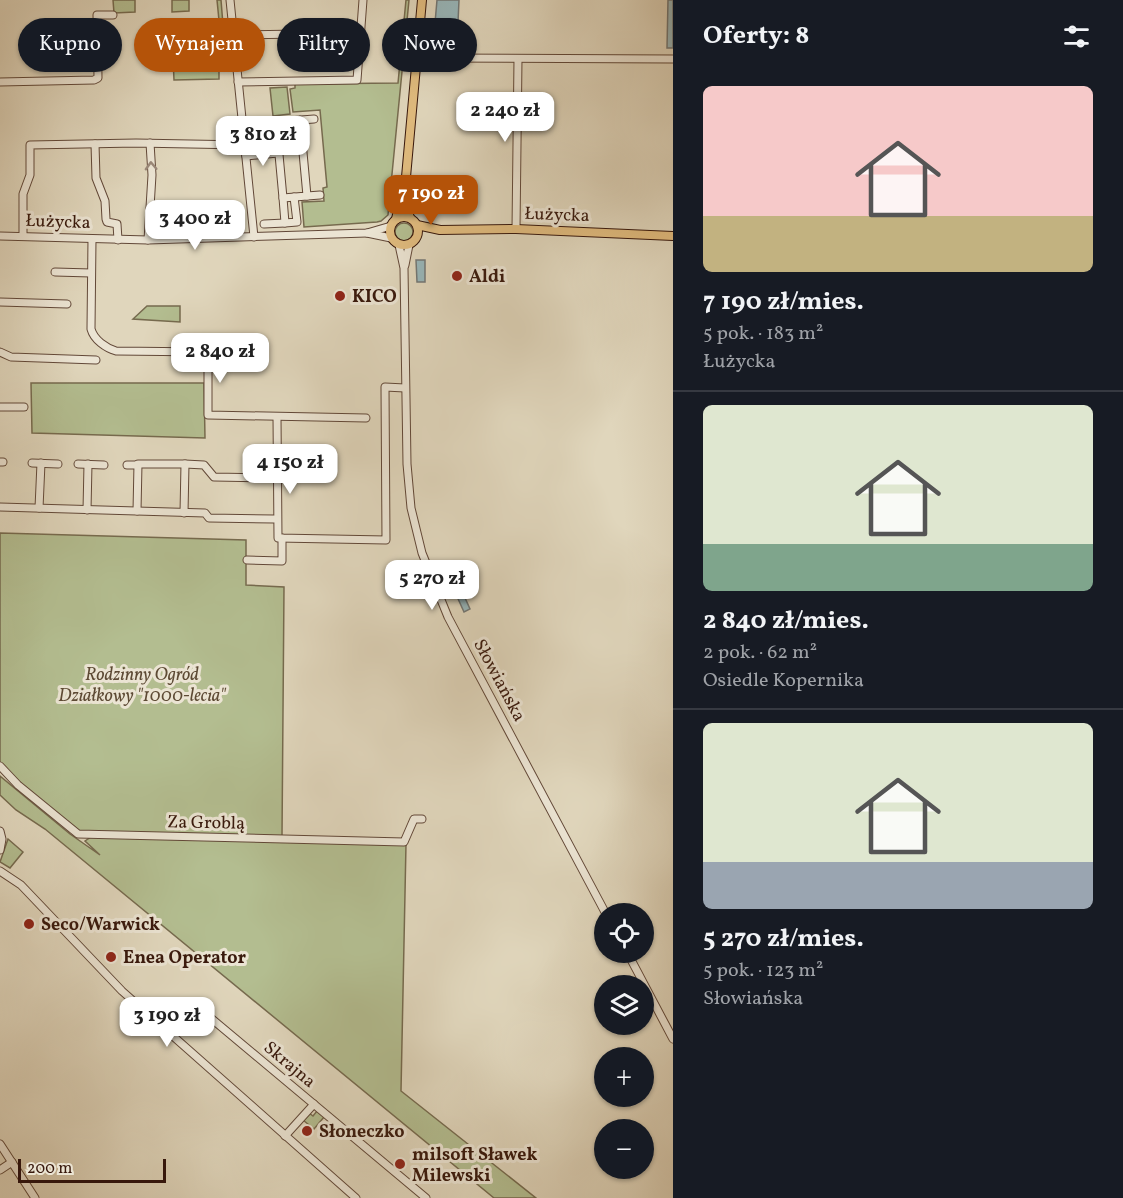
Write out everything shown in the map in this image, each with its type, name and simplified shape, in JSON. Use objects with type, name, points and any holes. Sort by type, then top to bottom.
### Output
[{"type":"main road","points":[[406,177],[391,238],[399,245],[409,245],[417,238],[417,225],[410,218],[407,208],[406,177],[422,0]]},
{"type":"main road","points":[[394,222],[403,217],[410,218]]},
{"type":"main road","name":"Łużycka","points":[[417,225],[440,230],[516,229],[673,236]]},
{"type":"main road","name":"Łużycka","points":[[417,238],[440,230]]},
{"type":"street","points":[[230,0],[232,18]]},
{"type":"street","points":[[361,18],[363,0]]},
{"type":"street","points":[[0,82],[94,80],[98,78],[97,15],[113,15]]},
{"type":"street","points":[[477,58],[673,59]]},
{"type":"street","points":[[516,229],[518,59]]},
{"type":"street","points":[[237,72],[254,237]]},
{"type":"street","points":[[238,82],[357,80],[358,72]]},
{"type":"street","points":[[285,223],[276,122],[314,118]]},
{"type":"street","points":[[300,120],[307,196]]},
{"type":"street","points":[[23,236],[23,194],[30,175],[30,145],[150,143],[244,145]]},
{"type":"street","points":[[148,240],[152,175],[150,143]]},
{"type":"street","points":[[95,144],[96,178],[105,201],[107,222],[117,224],[118,240]]},
{"type":"street","points":[[246,156],[278,153]]},
{"type":"street","points":[[283,198],[320,195]]},
{"type":"street","points":[[264,224],[297,222],[294,197]]},
{"type":"street","name":"Łużycka","points":[[367,233],[394,222]]},
{"type":"street","name":"Łużycka","points":[[0,236],[148,240],[367,233],[391,238]]},
{"type":"street","points":[[92,239],[91,329],[95,337],[116,351],[208,352],[208,415],[366,418]]},
{"type":"street","name":"Słowiańska","points":[[399,245],[404,268],[409,492],[416,531],[430,575],[458,636],[600,903]]},
{"type":"street","name":"Słowiańska","points":[[404,268],[409,245]]},
{"type":"street","points":[[55,272],[91,273]]},
{"type":"street","points":[[0,302],[67,304]]},
{"type":"street","points":[[0,352],[11,357],[96,360]]},
{"type":"street","points":[[277,417],[278,538],[387,540],[385,387],[405,388]]},
{"type":"street","points":[[0,407],[24,407]]},
{"type":"street","points":[[32,463],[58,464]]},
{"type":"street","points":[[39,508],[41,463]]},
{"type":"street","points":[[78,464],[104,465]]},
{"type":"street","points":[[87,510],[88,464]]},
{"type":"street","points":[[184,513],[185,464]]},
{"type":"street","points":[[127,465],[204,465],[214,477],[273,478]]},
{"type":"street","points":[[137,511],[138,465]]},
{"type":"street","points":[[0,507],[205,513],[209,518],[274,519]]},
{"type":"street","points":[[247,560],[282,561],[282,538]]},
{"type":"street","name":"Za Groblą","points":[[0,766],[36,800],[78,834],[404,842],[414,819],[422,819]]},
{"type":"street","points":[[0,831],[2,839],[0,850]]},
{"type":"street","points":[[0,870],[21,885],[109,978],[356,1198]]},
{"type":"street","points":[[633,963],[673,1038]]},
{"type":"street","name":"Skrajna","points":[[169,1033],[194,1004],[426,1198]]},
{"type":"street","name":"Skrajna","points":[[285,1136],[314,1104]]},
{"type":"street","points":[[0,1144],[35,1198]]},
{"type":"street","points":[[0,1170],[12,1162]]},
{"type":"green space","points":[[113,0],[135,0],[135,12],[114,13]]},
{"type":"green space","points":[[172,0],[189,0],[189,11],[172,12]]},
{"type":"green space","points":[[217,0],[221,0],[222,18],[219,18]]},
{"type":"green space","points":[[406,0],[409,0],[407,18],[404,18]]},
{"type":"green space","points":[[174,72],[219,72],[219,79],[174,80]]},
{"type":"green space","points":[[399,72],[402,72],[388,215],[377,222],[304,227],[302,202],[324,201],[323,188],[327,187],[320,110],[293,112],[290,89],[295,88],[295,84],[398,83]]},
{"type":"green space","points":[[287,87],[290,114],[273,116],[270,88]]},
{"type":"green space","points":[[400,223],[408,223],[413,228],[411,239],[400,241],[395,236],[395,228]]},
{"type":"green space","points":[[147,306],[180,306],[180,322],[133,319]]},
{"type":"green space","points":[[31,383],[204,383],[205,438],[32,433]]},
{"type":"green space","name":"Rodzinny Ogród Działkowy \"1000-lecia\"","points":[[0,533],[246,540],[246,585],[284,587],[282,836],[80,831],[19,783],[0,763]]},
{"type":"green space","points":[[0,776],[70,834],[100,855],[85,841],[91,837],[406,844],[401,1091],[536,1198],[494,1198],[45,829],[16,810],[0,795]]},
{"type":"green space","points":[[8,839],[23,852],[10,868],[0,862]]},
{"type":"green space","points":[[317,1111],[324,1117],[314,1129],[303,1120],[309,1113],[313,1116]]},
{"type":"water","points":[[437,0],[459,0],[458,18],[435,18]]},
{"type":"water","points":[[668,0],[673,0],[673,48],[667,48]]},
{"type":"water","points":[[416,260],[425,260],[425,282],[417,282]]},
{"type":"water","points":[[452,569],[470,609],[464,612],[446,572]]},
{"type":"place","name":"Aldi","points":[[457,276]]},
{"type":"place","name":"KICO","points":[[340,296]]},
{"type":"place","name":"Seco/Warwick","points":[[29,924]]},
{"type":"place","name":"Enea Operator","points":[[111,957]]},
{"type":"place","name":"Słoneczko","points":[[307,1131]]},
{"type":"place","name":"milsoft Sławek Milewski","points":[[400,1164]]}]
